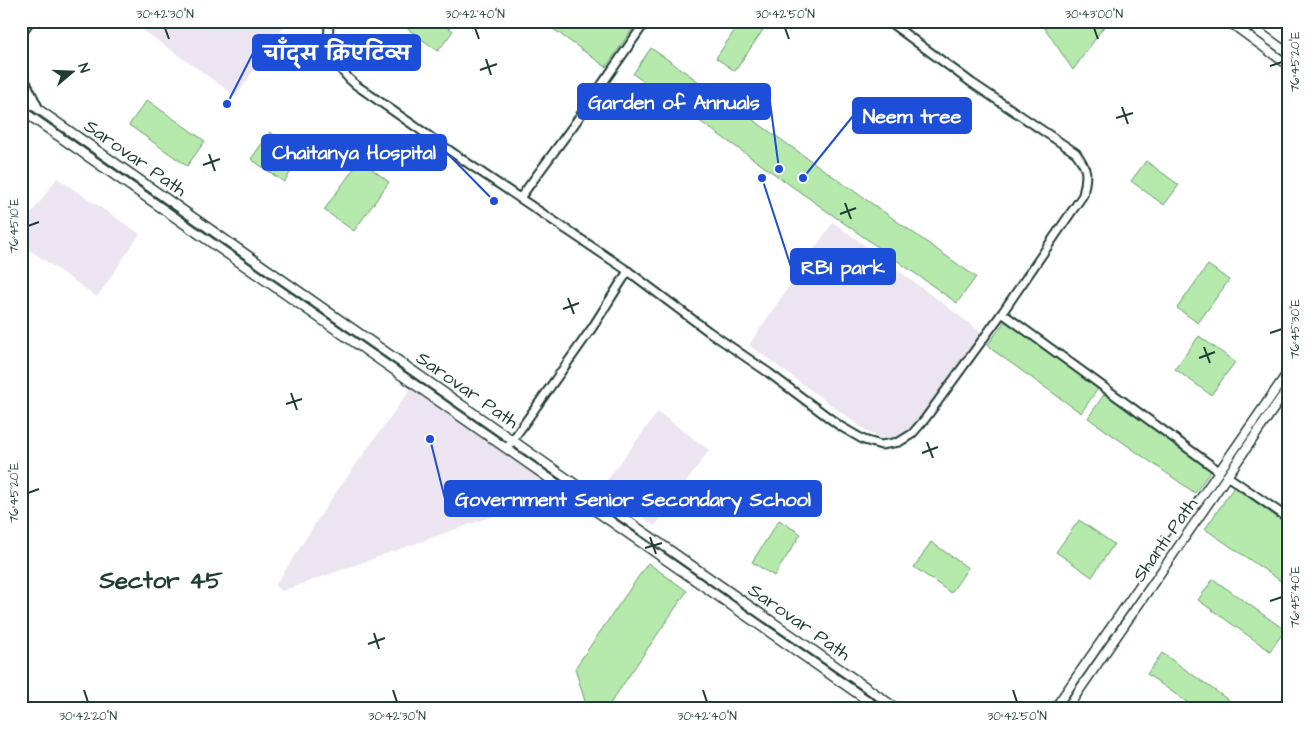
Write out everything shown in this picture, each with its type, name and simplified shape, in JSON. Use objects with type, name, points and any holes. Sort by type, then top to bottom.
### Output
[{"type":"main road","points":[[1228,21],[1288,65]]},
{"type":"main road","points":[[1244,21],[1288,53]]},
{"type":"main road","name":"Sarovar Path","points":[[21,97],[896,708]]},
{"type":"main road","name":"Sarovar Path","points":[[22,111],[878,708]]},
{"type":"main road","name":"Shanti Path","points":[[1055,708],[1288,372]]},
{"type":"main road","name":"Shanti Path","points":[[1067,708],[1288,388]]},
{"type":"street","points":[[21,34],[30,21]]},
{"type":"street","points":[[330,21],[329,36],[331,49],[337,64],[347,78],[446,148],[628,271],[840,426],[864,440],[881,445],[899,442],[912,434],[925,419],[1002,313],[1082,195],[1086,176],[1084,165],[1076,153],[972,83],[888,21]]},
{"type":"street","points":[[520,198],[646,21]]},
{"type":"street","points":[[21,72],[38,109]]},
{"type":"street","points":[[507,448],[592,328],[628,271]]},
{"type":"street","points":[[1002,313],[1219,471]]},
{"type":"street","points":[[1227,476],[1288,518]]},
{"type":"shaded area","points":[[151,21],[288,21],[236,96],[144,31]]},
{"type":"shaded area","points":[[57,178],[140,234],[97,297],[21,244],[21,228]]},
{"type":"shaded area","points":[[833,222],[981,332],[916,423],[907,432],[897,437],[881,438],[871,434],[749,345]]},
{"type":"shaded area","points":[[412,387],[560,492],[282,591],[275,586],[330,501]]},
{"type":"shaded area","points":[[658,412],[709,450],[655,526],[602,487]]},
{"type":"green space","points":[[404,21],[440,21],[453,31],[438,51],[401,24]]},
{"type":"green space","points":[[542,21],[638,21],[606,67]]},
{"type":"green space","points":[[741,21],[769,21],[735,71],[716,58]]},
{"type":"green space","points":[[1040,21],[1108,21],[1073,70]]},
{"type":"green space","points":[[651,48],[976,277],[957,303],[633,74]]},
{"type":"green space","points":[[147,100],[205,141],[187,166],[129,125]]},
{"type":"green space","points":[[270,132],[303,154],[284,182],[251,159]]},
{"type":"green space","points":[[360,160],[389,182],[354,231],[324,210]]},
{"type":"green space","points":[[1146,161],[1179,185],[1164,205],[1131,181]]},
{"type":"green space","points":[[1208,265],[1229,280],[1198,323],[1177,308]]},
{"type":"green space","points":[[1005,321],[1099,387],[1081,413],[987,346]]},
{"type":"green space","points":[[1199,336],[1235,362],[1211,395],[1175,369]]},
{"type":"green space","points":[[1105,393],[1212,469],[1195,493],[1088,418]]},
{"type":"green space","points":[[1234,487],[1288,525],[1288,586],[1205,529]]},
{"type":"green space","points":[[779,520],[801,534],[774,576],[752,562]]},
{"type":"green space","points":[[1079,520],[1114,544],[1092,577],[1056,552]]},
{"type":"green space","points":[[931,542],[968,568],[951,593],[914,567]]},
{"type":"green space","points":[[648,563],[687,591],[607,708],[587,708],[575,668]]},
{"type":"green space","points":[[1213,579],[1285,630],[1270,651],[1198,600]]},
{"type":"green space","points":[[1162,653],[1234,704],[1231,708],[1195,708],[1147,674]]},
{"type":"place","name":"चाँद्स क्रिएटिव्स","points":[[227,104]]},
{"type":"place","name":"Garden of Annuals","points":[[779,169]]},
{"type":"place","name":"RBI park","points":[[762,178]]},
{"type":"place","name":"Neem tree","points":[[803,178]]},
{"type":"place","name":"Chaitanya Hospital","points":[[494,201]]},
{"type":"place","name":"Government Senior Secondary School","points":[[430,439]]},
{"type":"district","name":"Sector 45","points":[[161,580]]}]
